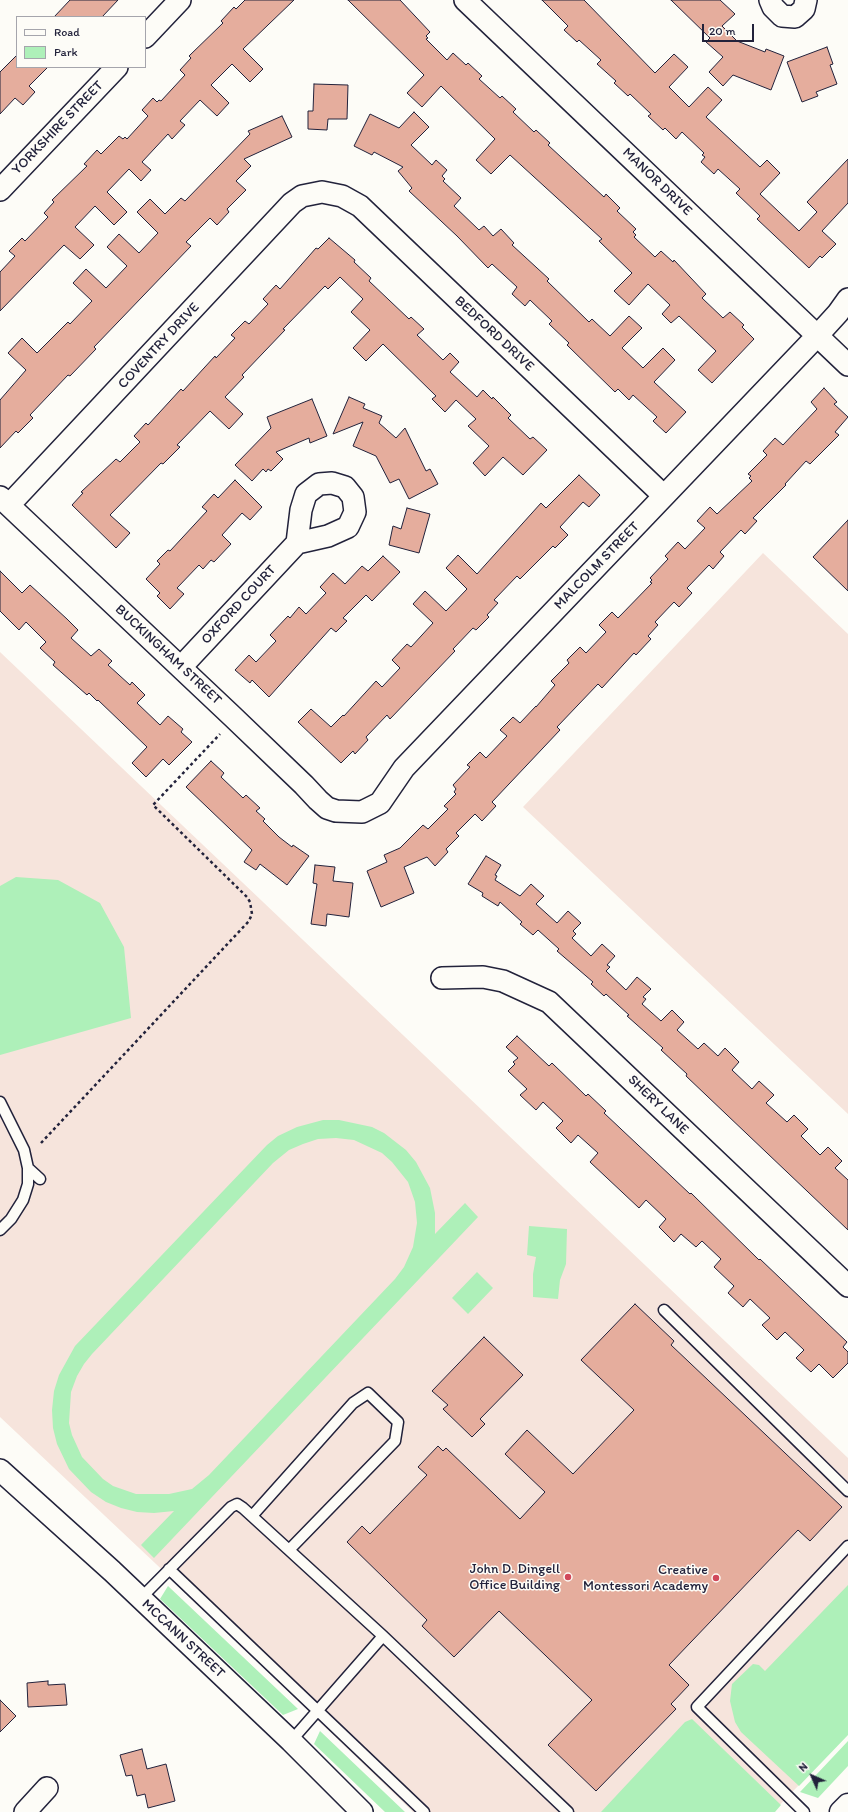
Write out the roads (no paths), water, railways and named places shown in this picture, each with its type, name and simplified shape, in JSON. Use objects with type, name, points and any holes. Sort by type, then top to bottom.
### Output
[{"type":"main road","points":[[841,1812],[848,1805]]},
{"type":"street","points":[[146,36],[180,0]]},
{"type":"street","name":"MANOR DRIVE","points":[[465,0],[848,365]]},
{"type":"street","points":[[770,0],[773,8],[782,16],[795,17],[804,9],[806,0]]},
{"type":"street","name":"YORKSHIRE STREET","points":[[0,190],[116,68]]},
{"type":"street","name":"BEDFORD DRIVE","points":[[314,193],[332,193],[351,200],[360,206],[664,496]]},
{"type":"street","name":"COVENTRY DRIVE","points":[[5,501],[292,203],[302,196],[314,193]]},
{"type":"street","name":"MALCOLM STREET","points":[[336,811],[362,812],[380,803],[404,768],[817,336],[838,313],[848,298]]},
{"type":"street","name":"BUCKINGHAM STREET","points":[[5,501],[181,667],[318,800],[328,808],[336,811]]},
{"type":"street","name":"OXFORD COURT","points":[[181,667],[297,543]]},
{"type":"street","name":"SHERY LANE","points":[[442,978],[483,977],[503,981],[549,1002],[848,1286]]},
{"type":"street","name":"MCCANN STREET","points":[[0,1470],[291,1741],[362,1812]]},
{"type":"street","points":[[24,1812],[47,1788]]},
{"type":"lane","points":[[0,1102],[24,1150],[28,1168],[28,1184],[23,1200],[11,1219],[0,1230]]},
{"type":"lane","points":[[28,1168],[40,1179]]},
{"type":"lane","points":[[664,1310],[848,1491]]},
{"type":"lane","points":[[252,1516],[352,1403],[368,1393],[398,1422],[395,1441],[289,1550]]},
{"type":"lane","points":[[140,1599],[230,1507],[237,1504],[383,1636],[568,1812]]},
{"type":"lane","points":[[804,1812],[697,1707],[848,1546]]},
{"type":"lane","points":[[169,1569],[424,1812]]},
{"type":"lane","points":[[291,1741],[383,1636]]},
{"type":"place","name":"John D. Dingell Office Building","points":[[568,1577]]},
{"type":"place","name":"Creative Montessori Academy","points":[[716,1578]]}]
